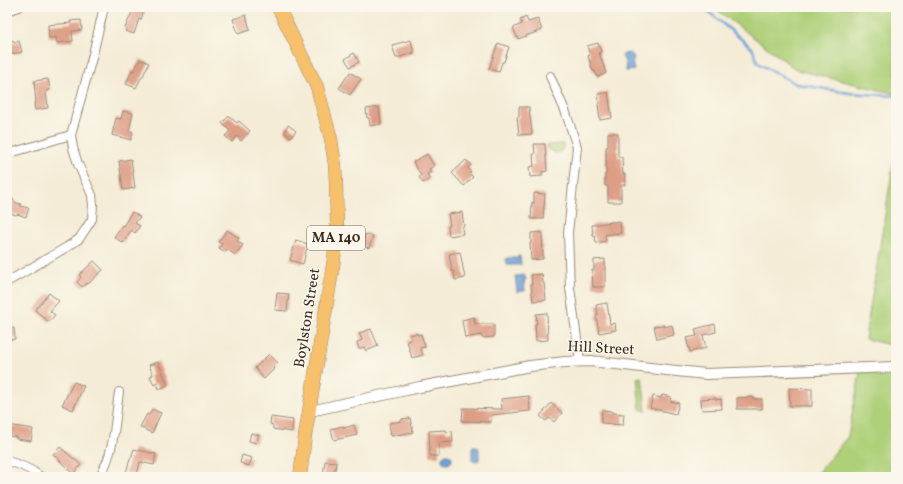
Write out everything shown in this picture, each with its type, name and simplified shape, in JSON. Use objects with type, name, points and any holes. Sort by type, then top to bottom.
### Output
[{"type":"main road","name":"Boylston Street","points":[[278,7],[317,87],[331,139],[336,177],[337,225],[334,254],[300,477]]},
{"type":"street","points":[[7,11],[19,7]]},
{"type":"street","points":[[7,282],[79,239],[92,218],[92,195],[78,164],[71,135],[104,7]]},
{"type":"street","points":[[550,76],[566,113],[577,147],[568,233],[570,288],[580,360]]},
{"type":"street","points":[[7,154],[71,135]]},
{"type":"street","name":"Hill Street","points":[[310,411],[501,371],[580,360],[706,374],[896,367]]},
{"type":"street","points":[[99,477],[106,465],[111,451],[119,392]]},
{"type":"street","points":[[7,461],[21,465],[41,477]]},
{"type":"green space","points":[[713,7],[896,7],[896,94],[797,70]]},
{"type":"green space","points":[[563,144],[562,149],[558,153],[551,151],[547,145]]},
{"type":"green space","points":[[896,147],[896,343],[895,346],[865,339]]},
{"type":"green space","points":[[896,367],[896,477],[815,477],[848,436],[861,368]]},
{"type":"green space","points":[[642,377],[646,411],[640,409],[637,378]]},
{"type":"water","points":[[630,53],[634,60],[632,61],[634,70],[626,71],[625,62],[622,56]]},
{"type":"water","points":[[518,256],[520,256],[521,265],[507,265],[506,258],[518,258]]},
{"type":"water","points":[[524,275],[526,280],[524,280],[525,291],[517,292],[515,276]]},
{"type":"water","points":[[473,446],[477,446],[479,449],[479,460],[474,462],[472,460]]},
{"type":"water","points":[[447,454],[452,459],[447,464],[442,459]]},
{"type":"building","points":[[133,10],[143,13],[141,20],[139,19],[134,34],[125,31]]},
{"type":"building","points":[[246,15],[250,30],[238,34],[233,19]]},
{"type":"building","points":[[526,17],[528,22],[538,19],[542,30],[518,39],[513,28],[522,24],[520,20]]},
{"type":"building","points":[[81,20],[82,30],[72,31],[73,41],[57,43],[56,37],[49,38],[48,25],[71,23],[70,21]]},
{"type":"building","points":[[13,40],[14,43],[19,41],[22,52],[7,55],[7,42]]},
{"type":"building","points":[[411,40],[414,53],[396,58],[392,45]]},
{"type":"building","points":[[498,43],[509,47],[499,72],[489,69]]},
{"type":"building","points":[[598,43],[601,52],[599,52],[606,73],[597,77],[595,71],[593,71],[588,56],[590,55],[587,46]]},
{"type":"building","points":[[354,53],[359,62],[350,67],[345,59]]},
{"type":"building","points":[[140,59],[149,63],[136,88],[126,84],[132,70],[134,71]]},
{"type":"building","points":[[350,72],[361,79],[350,95],[339,88]]},
{"type":"building","points":[[48,79],[50,90],[46,91],[48,108],[35,110],[34,103],[36,103],[34,81]]},
{"type":"building","points":[[608,92],[612,118],[600,120],[598,94]]},
{"type":"building","points":[[379,107],[381,124],[370,126],[366,109]]},
{"type":"building","points":[[519,107],[529,107],[532,134],[519,135],[517,117],[519,117]]},
{"type":"building","points":[[123,111],[133,113],[129,131],[133,132],[131,140],[112,135],[116,118],[121,119]]},
{"type":"building","points":[[229,116],[237,123],[239,121],[250,131],[241,141],[237,136],[232,142],[225,136],[230,131],[222,123]]},
{"type":"building","points":[[288,125],[296,131],[291,137],[284,132]]},
{"type":"building","points":[[608,133],[618,133],[618,157],[622,157],[623,174],[625,174],[625,185],[621,185],[621,202],[608,202],[608,186],[605,186],[605,174]]},
{"type":"building","points":[[534,144],[545,144],[547,171],[542,172],[542,176],[530,177],[529,167],[534,166]]},
{"type":"building","points":[[427,154],[434,166],[429,169],[431,172],[427,174],[430,179],[423,183],[419,177],[421,175],[413,162]]},
{"type":"building","points":[[131,159],[135,188],[123,190],[119,161]]},
{"type":"building","points":[[466,160],[471,165],[468,168],[471,172],[469,173],[473,177],[464,186],[452,173]]},
{"type":"building","points":[[534,193],[545,194],[543,219],[531,219]]},
{"type":"building","points":[[7,197],[13,199],[16,203],[21,204],[20,206],[29,208],[26,217],[7,212]]},
{"type":"building","points":[[132,212],[140,217],[135,223],[140,226],[135,233],[131,230],[123,243],[114,237]]},
{"type":"building","points":[[462,212],[464,226],[462,227],[463,234],[449,236],[448,226],[450,226],[448,214]]},
{"type":"building","points":[[620,221],[621,233],[605,235],[606,241],[596,243],[595,236],[593,236],[592,225]]},
{"type":"building","points":[[227,230],[239,238],[237,241],[243,245],[235,255],[227,249],[225,252],[219,248],[222,244],[218,242]]},
{"type":"building","points":[[542,232],[543,259],[531,260],[531,233]]},
{"type":"building","points":[[365,234],[373,236],[369,248],[358,244],[360,236],[365,237]]},
{"type":"building","points":[[296,240],[308,244],[303,264],[290,260]]},
{"type":"building","points":[[460,252],[465,278],[455,280],[449,254]]},
{"type":"building","points":[[605,259],[605,287],[593,287],[592,270],[594,270],[594,260]]},
{"type":"building","points":[[94,261],[103,270],[88,284],[87,283],[82,287],[77,282],[81,277],[79,275]]},
{"type":"building","points":[[542,274],[546,300],[533,301],[531,275]]},
{"type":"building","points":[[49,293],[59,301],[50,311],[55,315],[49,322],[35,310]]},
{"type":"building","points":[[277,293],[289,294],[287,311],[275,310]]},
{"type":"building","points":[[607,303],[610,324],[615,323],[616,330],[599,333],[596,305]]},
{"type":"building","points":[[547,313],[548,340],[536,341],[536,314]]},
{"type":"building","points":[[474,317],[475,324],[494,324],[494,337],[482,338],[481,335],[465,338],[462,320]]},
{"type":"building","points":[[715,324],[716,332],[703,335],[706,348],[690,352],[686,338],[697,336],[695,329]]},
{"type":"building","points":[[664,325],[664,327],[672,325],[674,335],[657,339],[654,326]]},
{"type":"building","points":[[14,328],[15,339],[7,340],[7,329]]},
{"type":"building","points":[[371,329],[378,346],[366,351],[364,347],[359,349],[357,342],[362,340],[359,333]]},
{"type":"building","points":[[417,333],[417,335],[421,334],[425,347],[420,348],[423,355],[412,358],[407,341],[411,340],[410,335]]},
{"type":"building","points":[[269,354],[278,363],[264,379],[255,368]]},
{"type":"building","points":[[158,362],[168,385],[159,389],[157,383],[154,385],[150,376],[153,375],[149,365]]},
{"type":"building","points":[[74,382],[84,386],[73,410],[62,405]]},
{"type":"building","points":[[789,388],[812,389],[812,406],[790,406]]},
{"type":"building","points":[[662,395],[671,397],[670,401],[679,403],[676,414],[650,408],[653,396],[661,398]]},
{"type":"building","points":[[529,396],[530,411],[491,415],[491,422],[462,421],[463,408],[502,409],[501,399]]},
{"type":"building","points":[[753,397],[753,399],[762,399],[762,409],[737,409],[737,398]]},
{"type":"building","points":[[716,398],[716,400],[721,399],[722,409],[702,410],[701,399]]},
{"type":"building","points":[[551,403],[562,413],[554,422],[549,418],[546,421],[540,416]]},
{"type":"building","points":[[152,409],[161,413],[152,433],[140,427],[147,414],[149,415]]},
{"type":"building","points":[[602,410],[624,414],[623,425],[601,423]]},
{"type":"building","points":[[271,417],[293,420],[292,432],[273,429],[273,425],[270,424]]},
{"type":"building","points":[[410,418],[413,432],[391,436],[389,423]]},
{"type":"building","points":[[8,425],[33,429],[31,441],[7,436]]},
{"type":"building","points":[[354,425],[357,435],[334,440],[331,429],[343,426],[344,428]]},
{"type":"building","points":[[446,430],[446,432],[452,431],[453,442],[439,443],[439,456],[430,456],[429,431]]},
{"type":"building","points":[[251,433],[259,435],[256,443],[249,441]]},
{"type":"building","points":[[60,447],[81,465],[73,474],[53,454]]},
{"type":"building","points":[[134,449],[156,454],[154,465],[140,462],[137,475],[126,473]]},
{"type":"building","points":[[242,455],[252,458],[249,466],[240,463]]},
{"type":"building","points":[[325,461],[336,462],[334,477],[323,477]]},
{"type":"waterway","points":[[676,7],[704,8],[752,48],[758,63],[796,84],[849,93],[896,96]]}]
